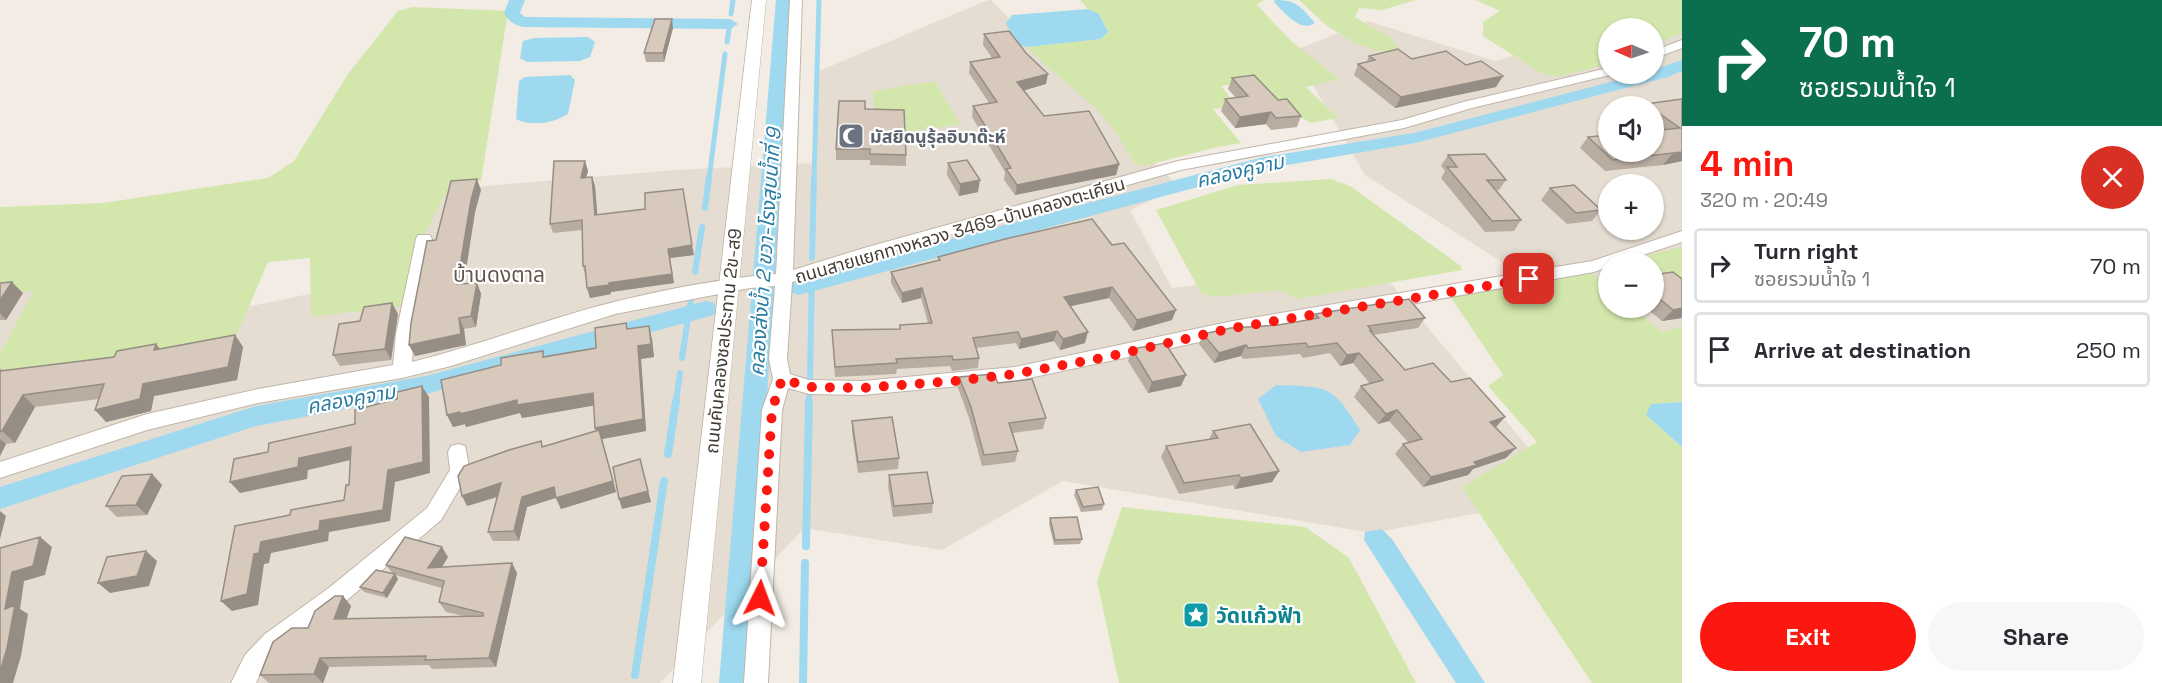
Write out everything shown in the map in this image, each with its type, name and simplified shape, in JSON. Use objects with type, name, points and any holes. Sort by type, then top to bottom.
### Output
[{"type":"street","name":"ถนนคันคลองชลประทาน 2ข-ส9","points":[[687,683],[759,0]]},
{"type":"street","points":[[756,683],[772,410],[782,379],[778,359],[780,280],[796,0]]},
{"type":"street","points":[[1664,51],[1682,44]]},
{"type":"street","name":"ถนนสายแยกทางหลวง 3469-บ้านคลองตะเคียน","points":[[0,470],[147,422],[258,396],[402,371],[451,359],[614,308],[750,282],[780,280],[870,252],[1131,182],[1178,166],[1382,128],[1598,74]]},
{"type":"street","points":[[782,379],[809,387],[862,388],[1015,374],[1107,357],[1233,328],[1594,266],[1682,236]]},
{"type":"street","points":[[402,371],[405,334],[424,239]]},
{"type":"street","points":[[243,683],[253,663],[273,642],[338,594],[434,514],[460,471],[458,452]]},
{"type":"shaded area","points":[[991,0],[1179,187],[1130,210],[1172,288],[1373,262],[1569,496],[1372,533],[1063,481],[942,550],[804,528],[660,683],[0,683],[0,271],[51,267],[6,357],[328,290],[414,192],[676,170],[816,163],[819,71]]},
{"type":"shaded area","points":[[1682,9],[1682,333],[1634,346],[1365,175],[1293,51],[1368,21],[1495,61],[1598,33],[1598,84],[1664,84],[1664,21]]},
{"type":"green space","points":[[1080,0],[1264,0],[1257,5],[1289,39],[1339,79],[1306,87],[1338,118],[1311,123],[1274,104],[1251,82],[1221,86],[1237,106],[1213,109],[1241,143],[1144,166],[1134,163],[1118,135],[1095,108],[1027,47],[1101,39],[1108,32],[1099,14],[1088,9]]},
{"type":"green space","points":[[1299,0],[1416,0],[1382,10],[1359,8],[1355,17],[1391,38],[1400,50],[1386,54],[1355,43],[1327,26]]},
{"type":"green space","points":[[1476,0],[1682,0],[1682,33],[1664,40],[1664,18],[1598,18],[1598,67],[1557,77],[1541,73],[1483,36],[1483,22],[1500,11]]},
{"type":"green space","points":[[412,7],[508,11],[481,181],[451,184],[416,250],[402,306],[311,317],[310,258],[268,262],[234,341],[111,360],[0,371],[0,353],[34,291],[0,293],[0,207],[103,203],[268,178],[294,161],[348,74],[398,11]]},
{"type":"green space","points":[[935,81],[960,124],[903,133],[874,110],[873,91]]},
{"type":"green space","points":[[1331,179],[1350,186],[1461,266],[1462,270],[1297,299],[1281,290],[1213,297],[1201,293],[1156,210],[1238,185]]},
{"type":"green space","points":[[1682,247],[1682,294],[1664,278],[1664,252],[1660,252]]},
{"type":"green space","points":[[1587,269],[1598,278],[1598,318],[1645,318],[1662,332],[1682,326],[1682,402],[1652,404],[1646,415],[1682,447],[1682,683],[1592,683],[1462,487],[1537,442],[1488,386],[1503,375],[1452,299],[1456,289]]},
{"type":"green space","points":[[1122,507],[1305,527],[1349,558],[1416,683],[1119,683],[1097,581]]},
{"type":"water","points":[[1275,0],[1294,3],[1315,23],[1304,25],[1298,23],[1274,2]]},
{"type":"water","points":[[1088,9],[1099,14],[1108,32],[1101,39],[1027,47],[1016,44],[1006,23],[1012,15]]},
{"type":"water","points":[[588,37],[595,42],[590,57],[580,61],[527,62],[520,58],[523,41],[534,38]]},
{"type":"water","points":[[570,75],[575,80],[568,114],[542,123],[528,123],[516,119],[519,81],[525,77]]},
{"type":"water","points":[[1276,385],[1307,386],[1327,391],[1342,404],[1360,430],[1350,445],[1301,452],[1276,436],[1258,399]]},
{"type":"water","points":[[1682,402],[1682,447],[1646,415],[1651,404]]},
{"type":"water","points":[[1382,529],[1392,539],[1485,683],[1456,683],[1364,540],[1365,532]]},
{"type":"building","points":[[655,19],[672,19],[663,53],[644,53]]},
{"type":"building","points":[[1009,31],[1026,53],[1048,74],[1017,82],[1044,116],[1089,111],[1119,164],[1017,185],[1006,169],[1011,168],[973,106],[997,102],[970,62],[1000,57],[984,34]]},
{"type":"building","points":[[1398,49],[1412,59],[1446,51],[1466,65],[1481,61],[1503,76],[1401,97],[1358,64],[1375,60],[1369,56]]},
{"type":"building","points":[[1254,75],[1278,100],[1287,99],[1301,116],[1276,118],[1271,112],[1240,117],[1225,99],[1248,96],[1232,78]]},
{"type":"building","points":[[1682,99],[1682,152],[1664,154],[1664,130],[1680,128],[1664,117],[1664,102]]},
{"type":"building","points":[[839,101],[865,101],[865,109],[904,110],[906,155],[870,154],[870,149],[836,149]]},
{"type":"building","points":[[1598,136],[1598,146],[1588,137]]},
{"type":"building","points":[[1485,154],[1506,180],[1487,180],[1521,220],[1492,221],[1447,167],[1457,167],[1448,155]]},
{"type":"building","points":[[967,160],[980,180],[960,184],[948,163]]},
{"type":"building","points":[[554,161],[585,161],[581,178],[592,177],[595,215],[645,209],[645,193],[683,189],[692,245],[668,249],[672,274],[587,288],[585,266],[583,266],[582,220],[550,224]]},
{"type":"building","points":[[477,179],[471,200],[457,284],[477,283],[471,316],[459,318],[461,334],[409,345],[427,241],[436,240],[451,181]]},
{"type":"building","points":[[1574,185],[1598,207],[1598,210],[1576,213],[1550,188]]},
{"type":"building","points":[[1092,219],[1112,245],[1124,243],[1176,310],[1137,320],[1112,287],[1064,297],[1088,332],[1063,339],[1057,331],[1021,339],[1018,332],[973,338],[979,358],[953,360],[952,356],[896,359],[897,363],[835,367],[832,330],[900,329],[900,325],[932,323],[922,288],[902,293],[891,272],[940,260],[938,257],[1005,239]]},
{"type":"building","points":[[1673,272],[1682,279],[1682,308],[1673,310],[1664,302],[1664,273]]},
{"type":"building","points":[[12,282],[0,300],[0,283]]},
{"type":"building","points":[[1409,299],[1425,318],[1368,326],[1372,331],[1370,331],[1405,370],[1433,363],[1451,382],[1470,378],[1505,417],[1490,422],[1516,448],[1474,462],[1477,465],[1431,477],[1403,444],[1422,439],[1397,410],[1386,414],[1361,386],[1383,380],[1359,353],[1347,355],[1337,343],[1308,347],[1306,343],[1248,348],[1246,345],[1219,353],[1203,334],[1231,328],[1278,325],[1319,318],[1315,314]]},
{"type":"building","points":[[392,303],[385,349],[333,355],[339,324],[360,321],[364,307]]},
{"type":"building","points":[[626,323],[627,329],[649,326],[651,344],[638,346],[643,419],[595,428],[593,393],[517,405],[517,400],[447,415],[441,380],[501,365],[501,358],[543,351],[543,357],[596,348],[595,328]]},
{"type":"building","points":[[235,335],[228,367],[143,384],[140,399],[95,410],[104,384],[23,395],[0,432],[0,371],[114,357],[117,351],[156,344],[154,350]]},
{"type":"building","points":[[1165,343],[1186,375],[1152,382],[1132,349]]},
{"type":"building","points":[[994,374],[998,383],[1032,379],[1046,418],[1009,423],[1018,451],[984,455],[971,407],[959,377]]},
{"type":"building","points":[[422,386],[423,462],[388,470],[383,510],[320,521],[319,530],[261,542],[259,553],[254,554],[247,594],[221,601],[235,526],[290,515],[291,510],[344,500],[346,485],[349,485],[351,447],[299,458],[298,467],[230,482],[234,459],[268,452],[269,443],[355,424],[355,410],[397,399],[397,392]]},
{"type":"building","points":[[892,417],[899,458],[858,462],[852,421]]},
{"type":"building","points":[[1250,424],[1279,471],[1241,478],[1239,475],[1184,483],[1166,446],[1218,438],[1213,431]]},
{"type":"building","points":[[599,430],[613,481],[556,498],[554,487],[522,497],[514,531],[488,532],[501,483],[462,496],[458,476],[464,466],[541,441],[542,447]]},
{"type":"building","points":[[640,459],[648,491],[619,499],[613,467]]},
{"type":"building","points":[[927,472],[933,503],[894,506],[889,475]]},
{"type":"building","points":[[152,474],[136,505],[106,506],[122,476]]},
{"type":"building","points":[[1098,487],[1104,504],[1083,507],[1076,490]]},
{"type":"building","points":[[1077,517],[1082,539],[1055,540],[1050,518]]},
{"type":"building","points":[[40,537],[33,566],[12,572],[5,609],[15,605],[0,672],[0,548]]},
{"type":"building","points":[[405,537],[442,547],[428,568],[512,563],[489,658],[425,660],[426,656],[320,658],[314,674],[260,675],[273,642],[292,628],[308,628],[315,611],[335,596],[343,596],[334,619],[483,616],[483,613],[439,602],[444,581],[386,565]]},
{"type":"building","points":[[146,551],[137,576],[98,583],[107,557]]},
{"type":"building","points":[[376,570],[395,574],[383,593],[360,587]]},
{"type":"waterway","points":[[517,0],[512,13],[515,19],[523,22],[730,24]]},
{"type":"waterway","points":[[731,14],[733,0]]},
{"type":"waterway","name":"คลองส่งน้ำ 2 ขวา-โรงสูบน้ำที่ 9","points":[[734,683],[784,0]]},
{"type":"waterway","points":[[814,179],[819,0]]},
{"type":"waterway","points":[[727,42],[730,23]]},
{"type":"waterway","points":[[709,179],[725,54]]},
{"type":"waterway","name":"คลองคูจาม","points":[[799,287],[1263,163],[1415,138],[1662,73],[1682,65]]},
{"type":"waterway","points":[[705,208],[709,177]]},
{"type":"waterway","points":[[812,258],[814,177]]},
{"type":"waterway","points":[[695,272],[702,227]]},
{"type":"waterway","points":[[810,378],[812,273]]},
{"type":"waterway","points":[[682,358],[691,299]]},
{"type":"waterway","name":"คลองคูจาม","points":[[0,498],[256,416],[426,385],[706,309]]},
{"type":"waterway","points":[[676,402],[680,373]]},
{"type":"waterway","points":[[809,393],[809,401]]},
{"type":"waterway","points":[[668,454],[676,401]]},
{"type":"waterway","points":[[806,546],[809,401]]},
{"type":"waterway","points":[[635,675],[664,481]]},
{"type":"waterway","points":[[803,683],[805,563]]},
{"type":"place","name":"มัสยิดนูรุ้ลอิบาด๊ะห์","points":[[851,136]]},
{"type":"place","name":"วัดแก้วฟ้า","points":[[1196,615]]},
{"type":"district","name":"บ้านดงตาล","points":[[499,274]]},
{"type":"route","points":[[760,598],[772,410],[782,379],[809,387],[862,388],[1015,374],[1107,357],[1233,328],[1529,279]]}]
